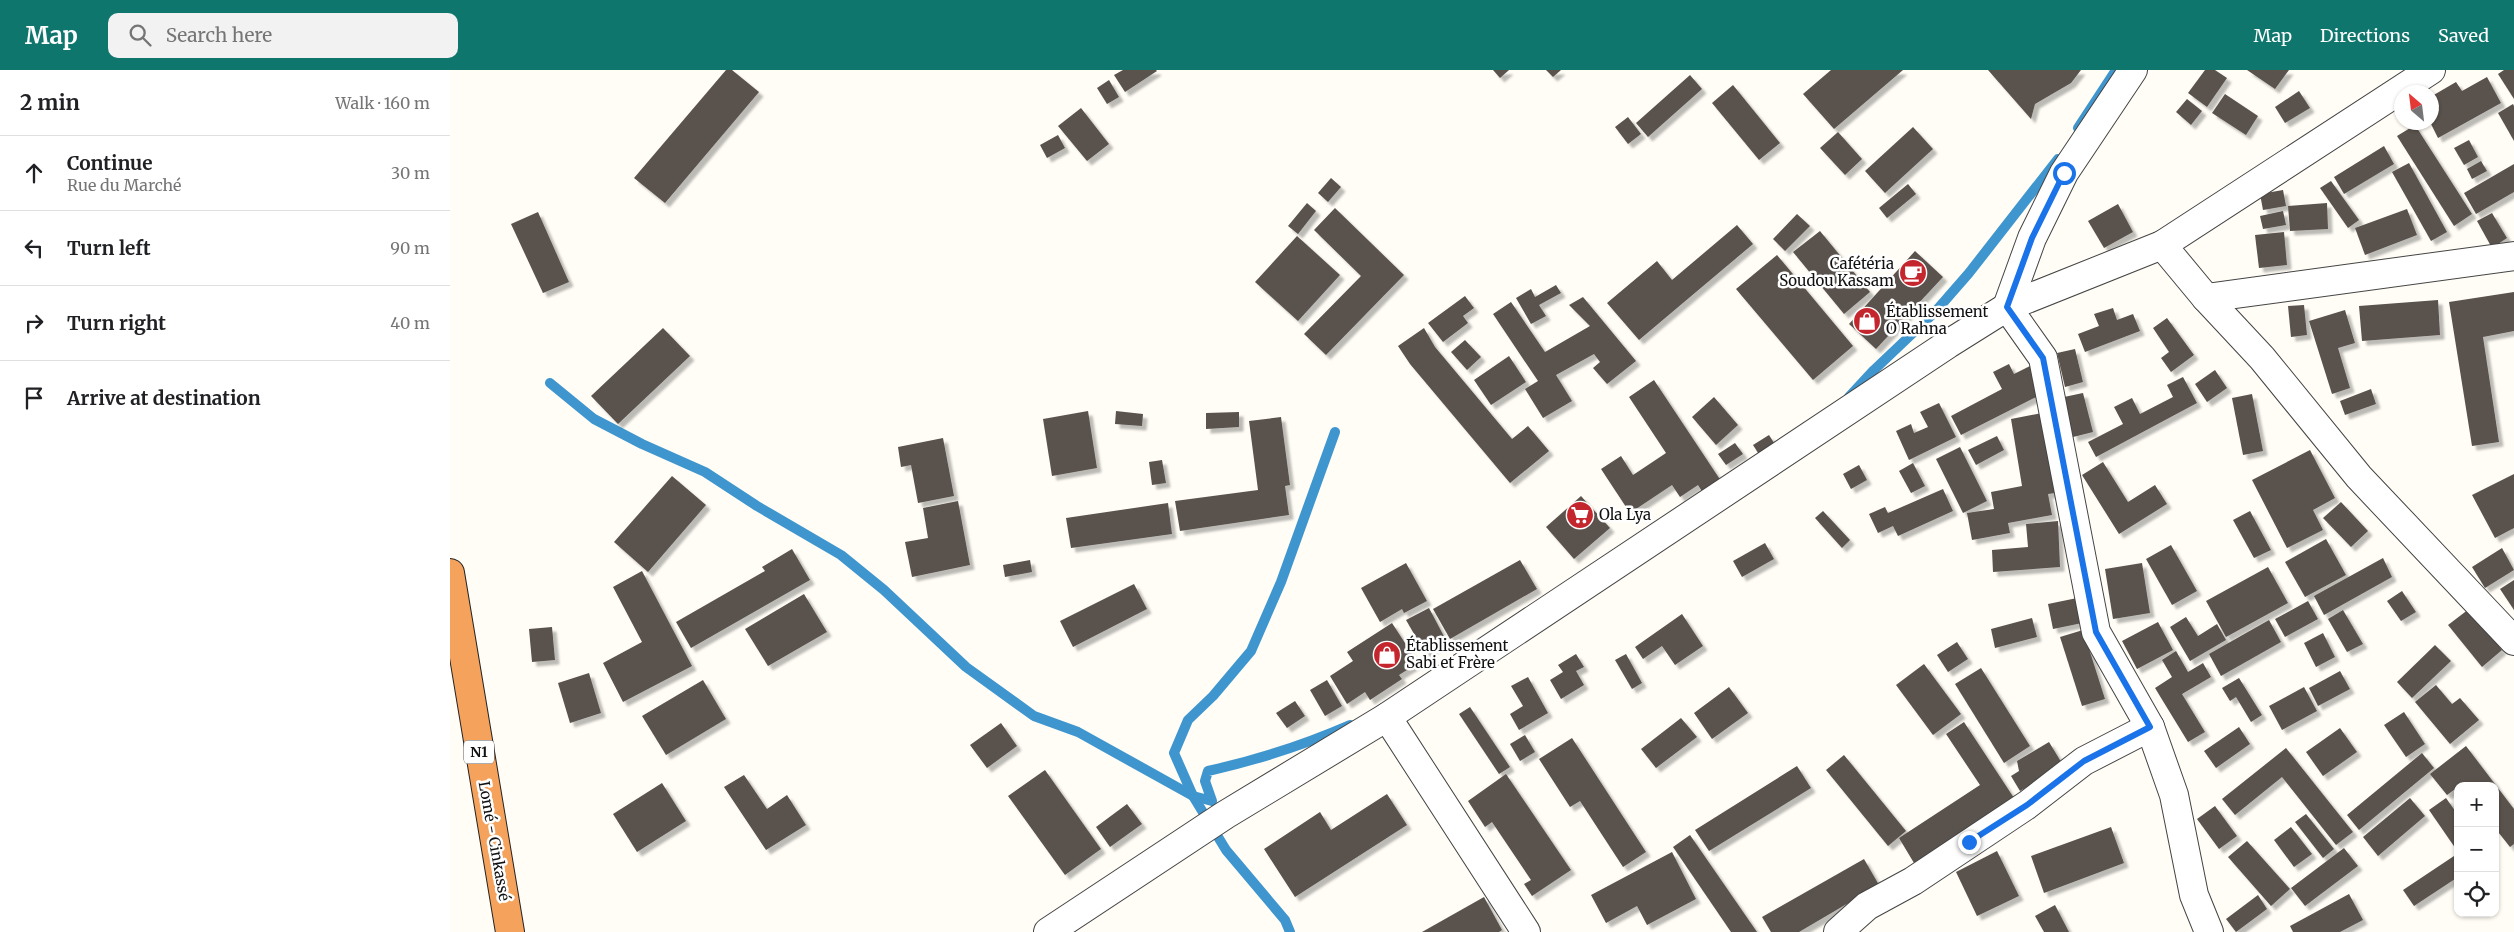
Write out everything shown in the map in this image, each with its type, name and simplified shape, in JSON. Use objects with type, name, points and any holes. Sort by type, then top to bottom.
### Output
[{"type":"highway","name":"Lomé - Cinkassé","points":[[450,573],[510,932]]},
{"type":"street","points":[[2007,307],[2032,238],[2064,173],[2133,70]]},
{"type":"street","points":[[1048,932],[1193,838],[1224,815],[1387,717],[1948,344],[2007,307],[2162,245],[2431,70]]},
{"type":"street","points":[[2162,245],[2206,298],[2262,358],[2359,477],[2514,641]]},
{"type":"street","points":[[2206,298],[2514,256]]},
{"type":"street","points":[[2007,307],[2043,358],[2096,632],[2150,727],[2174,795],[2194,895],[2209,932]]},
{"type":"street","points":[[1387,717],[1526,932]]},
{"type":"street","points":[[1838,932],[1867,906],[1913,881],[2027,805],[2084,761],[2150,727]]},
{"type":"building","points":[[726,70],[732,70],[759,92],[665,203],[634,178]]},
{"type":"building","points":[[1123,70],[1157,71],[1125,92],[1114,75]]},
{"type":"building","points":[[1493,70],[1509,70],[1500,78]]},
{"type":"building","points":[[1546,70],[1561,70],[1553,77]]},
{"type":"building","points":[[1831,70],[1903,70],[1834,129],[1803,94]]},
{"type":"building","points":[[1988,70],[2081,70],[2071,83],[2035,104],[2031,119]]},
{"type":"building","points":[[2205,70],[2215,70],[2227,78],[2207,107],[2188,93]]},
{"type":"building","points":[[2247,70],[2289,70],[2275,89]]},
{"type":"building","points":[[2504,70],[2514,70],[2514,99],[2498,74]]},
{"type":"building","points":[[1690,75],[1702,89],[1648,137],[1636,123]]},
{"type":"building","points":[[2487,77],[2501,103],[2438,138],[2434,130],[2439,130],[2439,92],[2456,82],[2462,91]]},
{"type":"building","points":[[1109,80],[1119,97],[1107,104],[1097,88]]},
{"type":"building","points":[[1733,85],[1780,143],[1759,160],[1712,103]]},
{"type":"building","points":[[2299,91],[2310,108],[2285,123],[2275,107]]},
{"type":"building","points":[[2225,94],[2258,116],[2246,135],[2212,113]]},
{"type":"building","points":[[2187,99],[2202,111],[2191,125],[2176,112]]},
{"type":"building","points":[[2513,104],[2514,106],[2514,141],[2498,113]]},
{"type":"building","points":[[1081,108],[1109,144],[1087,161],[1058,126]]},
{"type":"building","points":[[1628,117],[1641,134],[1628,144],[1615,127]]},
{"type":"building","points":[[1913,127],[1933,149],[1885,193],[1865,171]]},
{"type":"building","points":[[2407,130],[2418,130],[2472,214],[2454,226],[2397,136]]},
{"type":"building","points":[[1838,132],[1862,159],[1845,175],[1820,148]]},
{"type":"building","points":[[1058,135],[1065,148],[1047,158],[1040,145]]},
{"type":"building","points":[[2469,140],[2478,157],[2464,165],[2454,148]]},
{"type":"building","points":[[2384,146],[2394,164],[2344,194],[2334,177]]},
{"type":"building","points":[[2481,161],[2487,171],[2472,179],[2467,169]]},
{"type":"building","points":[[2409,163],[2447,232],[2431,241],[2392,172]]},
{"type":"building","points":[[2514,164],[2514,192],[2476,214],[2464,193]]},
{"type":"building","points":[[1331,178],[1341,187],[1328,202],[1318,193]]},
{"type":"building","points":[[2331,181],[2359,220],[2348,228],[2320,188]]},
{"type":"building","points":[[1908,184],[1916,194],[1887,218],[1879,208]]},
{"type":"building","points":[[2283,190],[2286,206],[2263,210],[2260,194]]},
{"type":"building","points":[[1307,203],[1316,211],[1298,234],[1288,226]]},
{"type":"building","points":[[2327,203],[2328,229],[2290,231],[2288,206]]},
{"type":"building","points":[[2118,204],[2133,232],[2104,248],[2088,221]]},
{"type":"building","points":[[1335,208],[1404,275],[1326,355],[1304,334],[1361,276],[1314,230]]},
{"type":"building","points":[[2407,209],[2417,235],[2365,255],[2355,228]]},
{"type":"building","points":[[2283,211],[2286,225],[2263,229],[2260,216]]},
{"type":"building","points":[[538,212],[569,282],[543,293],[511,224]]},
{"type":"building","points":[[2492,213],[2507,238],[2492,248],[2477,221]]},
{"type":"building","points":[[1797,214],[1810,226],[1785,251],[1773,239]]},
{"type":"building","points":[[1737,225],[1753,244],[1639,340],[1607,303],[1657,261],[1672,280]]},
{"type":"building","points":[[1820,231],[1870,292],[1844,314],[1793,252]]},
{"type":"building","points":[[2284,232],[2287,265],[2259,268],[2255,235]]},
{"type":"building","points":[[1297,236],[1340,275],[1298,321],[1255,282]]},
{"type":"building","points":[[1915,251],[1943,277],[1876,349],[1849,324]]},
{"type":"building","points":[[1777,255],[1853,346],[1813,380],[1736,289]]},
{"type":"building","points":[[1556,285],[1561,293],[1539,305],[1546,316],[1531,324],[1516,298],[1531,289],[1535,297]]},
{"type":"building","points":[[2514,292],[2514,331],[2483,337],[2499,442],[2472,446],[2449,302]]},
{"type":"building","points":[[1465,296],[1474,308],[1463,316],[1468,323],[1443,342],[1428,323]]},
{"type":"building","points":[[1583,297],[1636,361],[1607,384],[1593,368],[1600,362],[1594,354],[1556,375],[1572,401],[1543,418],[1525,389],[1538,381],[1493,314],[1511,302],[1545,352],[1590,326],[1569,305]]},
{"type":"building","points":[[2438,300],[2440,335],[2362,341],[2359,306]]},
{"type":"building","points":[[2304,305],[2307,335],[2291,337],[2288,306]]},
{"type":"building","points":[[2113,308],[2117,320],[2133,314],[2140,331],[2085,352],[2078,334],[2099,326],[2094,314]]},
{"type":"building","points":[[2345,310],[2355,343],[2338,348],[2350,388],[2332,394],[2309,321]]},
{"type":"building","points":[[2167,318],[2194,355],[2171,372],[2161,358],[2169,352],[2153,328]]},
{"type":"building","points":[[663,328],[690,356],[618,424],[591,396]]},
{"type":"building","points":[[1424,328],[1435,347],[1512,439],[1528,426],[1549,451],[1510,483],[1410,364],[1398,346]]},
{"type":"building","points":[[1465,340],[1481,357],[1467,370],[1451,352]]},
{"type":"building","points":[[2075,349],[2083,382],[2065,387],[2057,353]]},
{"type":"building","points":[[1509,356],[1526,382],[1491,405],[1474,380]]},
{"type":"building","points":[[2009,364],[2014,374],[2030,366],[2044,393],[1961,435],[1951,416],[2002,389],[1993,372]]},
{"type":"building","points":[[2215,370],[2227,388],[2207,402],[2195,384]]},
{"type":"building","points":[[2183,377],[2197,403],[2096,457],[2088,442],[2123,424],[2114,407],[2132,398],[2140,414],[2173,397],[2167,385]]},
{"type":"building","points":[[1654,380],[1723,484],[1705,496],[1698,485],[1680,497],[1672,485],[1630,513],[1601,469],[1621,456],[1633,475],[1666,453],[1629,397]]},
{"type":"building","points":[[2371,389],[2376,404],[2345,415],[2340,401]]},
{"type":"building","points":[[2083,393],[2093,432],[2073,437],[2064,397]]},
{"type":"building","points":[[2252,394],[2263,451],[2243,455],[2232,398]]},
{"type":"building","points":[[1714,397],[1738,425],[1716,445],[1692,417]]},
{"type":"building","points":[[1939,403],[1956,437],[1909,460],[1896,431],[1911,424],[1914,433],[1928,427],[1920,412]]},
{"type":"building","points":[[1088,411],[1097,468],[1052,476],[1043,419]]},
{"type":"building","points":[[1116,411],[1143,414],[1142,426],[1115,424]]},
{"type":"building","points":[[1239,412],[1239,427],[1206,429],[1206,413]]},
{"type":"building","points":[[2042,413],[2055,493],[2048,494],[2052,515],[2008,523],[2010,533],[1972,540],[1967,513],[1994,509],[1991,492],[2022,486],[2011,419]]},
{"type":"building","points":[[1281,417],[1290,485],[1285,486],[1289,515],[1180,531],[1175,501],[1258,490],[1249,421]]},
{"type":"building","points":[[1769,435],[1776,446],[1760,456],[1753,445]]},
{"type":"building","points":[[1997,436],[2004,450],[1976,465],[1968,450]]},
{"type":"building","points":[[943,438],[954,496],[918,503],[911,465],[901,467],[898,447]]},
{"type":"building","points":[[1735,443],[1743,454],[1726,465],[1718,454]]},
{"type":"building","points":[[1960,447],[1987,501],[1963,513],[1936,459]]},
{"type":"building","points":[[2310,450],[2335,498],[2313,510],[2323,530],[2287,548],[2252,480]]},
{"type":"building","points":[[1162,460],[1166,483],[1152,485],[1149,462]]},
{"type":"building","points":[[2103,462],[2128,502],[2155,485],[2167,504],[2119,534],[2082,475]]},
{"type":"building","points":[[1913,463],[1925,486],[1911,493],[1899,471]]},
{"type":"building","points":[[1859,465],[1867,480],[1851,489],[1843,474]]},
{"type":"building","points":[[2514,474],[2514,528],[2495,538],[2472,495]]},
{"type":"building","points":[[672,476],[706,505],[648,572],[614,542]]},
{"type":"building","points":[[1943,489],[1953,511],[1898,536],[1893,526],[1878,533],[1869,514],[1885,507],[1888,513]]},
{"type":"building","points":[[1581,496],[1610,528],[1574,559],[1546,527]]},
{"type":"building","points":[[958,501],[970,565],[912,577],[905,542],[928,538],[923,508]]},
{"type":"building","points":[[2341,502],[2368,531],[2351,547],[2323,518]]},
{"type":"building","points":[[1168,503],[1172,534],[1071,548],[1066,518]]},
{"type":"building","points":[[1823,511],[1850,540],[1842,548],[1815,518]]},
{"type":"building","points":[[2250,511],[2271,550],[2254,558],[2233,520]]},
{"type":"building","points":[[2058,521],[2060,567],[1993,572],[1992,550],[2028,547],[2026,524]]},
{"type":"building","points":[[2326,539],[2346,575],[2305,597],[2285,562]]},
{"type":"building","points":[[1765,543],[1774,559],[1742,577],[1733,561]]},
{"type":"building","points":[[2171,545],[2197,591],[2172,605],[2146,559]]},
{"type":"building","points":[[2502,548],[2514,570],[2485,588],[2472,567]]},
{"type":"building","points":[[792,549],[810,580],[691,648],[676,622],[765,571],[762,567]]},
{"type":"building","points":[[2383,558],[2392,577],[2324,615],[2314,596]]},
{"type":"building","points":[[1030,560],[1032,572],[1005,577],[1003,565]]},
{"type":"building","points":[[1520,560],[1537,589],[1450,639],[1433,609]]},
{"type":"building","points":[[1406,563],[1427,601],[1404,613],[1402,609],[1380,622],[1361,588]]},
{"type":"building","points":[[2142,563],[2150,613],[2113,619],[2105,569]]},
{"type":"building","points":[[2268,567],[2288,603],[2226,637],[2206,601]]},
{"type":"building","points":[[642,571],[692,666],[623,702],[603,663],[642,642],[613,587]]},
{"type":"building","points":[[2514,580],[2514,610],[2500,589]]},
{"type":"building","points":[[1134,584],[1147,609],[1073,647],[1060,621]]},
{"type":"building","points":[[2402,591],[2416,612],[2401,621],[2387,601]]},
{"type":"building","points":[[804,594],[827,632],[768,666],[745,629]]},
{"type":"building","points":[[2082,597],[2087,622],[2053,629],[2048,604]]},
{"type":"building","points":[[2308,601],[2318,619],[2285,637],[2275,619]]},
{"type":"building","points":[[1429,608],[1447,642],[1425,653],[1406,620]]},
{"type":"building","points":[[2469,609],[2502,650],[2482,667],[2448,625]]},
{"type":"building","points":[[2343,610],[2363,644],[2347,652],[2328,619]]},
{"type":"building","points":[[1682,614],[1703,646],[1675,665],[1662,646],[1643,659],[1635,647]]},
{"type":"building","points":[[2186,617],[2198,636],[2217,624],[2226,640],[2190,661],[2170,627]]},
{"type":"building","points":[[2032,618],[2037,637],[1995,648],[1991,629]]},
{"type":"building","points":[[2269,620],[2281,642],[2221,676],[2209,654]]},
{"type":"building","points":[[2158,622],[2173,650],[2137,669],[2122,641]]},
{"type":"building","points":[[1392,623],[1418,663],[1399,675],[1402,679],[1370,700],[1365,692],[1347,704],[1330,676],[1353,661],[1347,652]]},
{"type":"building","points":[[552,627],[555,660],[532,662],[529,629]]},
{"type":"building","points":[[2083,630],[2105,699],[2082,706],[2060,637]]},
{"type":"building","points":[[2323,633],[2335,657],[2316,667],[2304,643]]},
{"type":"building","points":[[1957,642],[1968,659],[1948,672],[1937,655]]},
{"type":"building","points":[[2435,645],[2451,661],[2412,698],[2397,682]]},
{"type":"building","points":[[2176,651],[2188,672],[2203,663],[2211,677],[2182,694],[2205,732],[2188,742],[2155,688],[2172,677],[2162,660]]},
{"type":"building","points":[[1576,654],[1584,667],[1576,671],[1584,685],[1561,699],[1550,680],[1563,672],[1558,665]]},
{"type":"building","points":[[1626,654],[1642,683],[1632,689],[1615,660]]},
{"type":"building","points":[[1924,664],[1961,714],[1933,735],[1896,685]]},
{"type":"building","points":[[1981,668],[2030,746],[2004,763],[1955,684]]},
{"type":"building","points":[[2340,671],[2350,689],[2318,706],[2309,688]]},
{"type":"building","points":[[589,673],[601,713],[570,723],[558,683]]},
{"type":"building","points":[[1528,677],[1548,713],[1519,730],[1510,714],[1523,706],[1511,686]]},
{"type":"building","points":[[2239,678],[2262,715],[2251,722],[2236,697],[2230,701],[2222,688]]},
{"type":"building","points":[[703,680],[726,719],[666,755],[642,716]]},
{"type":"building","points":[[1327,680],[1342,706],[1325,716],[1310,690]]},
{"type":"building","points":[[2436,685],[2452,704],[2460,698],[2479,720],[2450,744],[2415,702]]},
{"type":"building","points":[[1729,687],[1748,713],[1712,739],[1694,713]]},
{"type":"building","points":[[2304,687],[2317,711],[2282,730],[2269,706]]},
{"type":"building","points":[[1295,701],[1305,716],[1287,728],[1276,713]]},
{"type":"building","points":[[1470,707],[1510,767],[1499,774],[1459,714]]},
{"type":"building","points":[[2404,712],[2425,744],[2406,757],[2384,725]]},
{"type":"building","points":[[1681,718],[1697,737],[1656,768],[1641,749]]},
{"type":"building","points":[[1964,722],[2014,798],[1914,863],[1899,838],[1980,785],[1946,734]]},
{"type":"building","points":[[1001,723],[1017,746],[987,768],[970,745]]},
{"type":"building","points":[[2239,727],[2250,744],[2216,768],[2204,751]]},
{"type":"building","points":[[2340,728],[2357,752],[2323,776],[2306,752]]},
{"type":"building","points":[[1525,735],[1535,752],[1520,761],[1510,744]]},
{"type":"building","points":[[1572,738],[1646,852],[1623,867],[1580,801],[1570,807],[1539,759]]},
{"type":"building","points":[[2049,742],[2063,765],[2020,791],[2011,776],[2019,771],[2017,761]]},
{"type":"building","points":[[2466,746],[2493,782],[2454,782],[2454,790],[2447,795],[2430,774]]},
{"type":"building","points":[[2286,748],[2353,832],[2336,845],[2282,777],[2235,815],[2222,799]]},
{"type":"building","points":[[2422,753],[2434,768],[2359,830],[2347,815]]},
{"type":"building","points":[[1844,755],[1906,831],[1888,846],[1826,770]]},
{"type":"building","points":[[1797,766],[1811,788],[1709,851],[1695,830]]},
{"type":"building","points":[[1045,770],[1101,849],[1065,875],[1008,796]]},
{"type":"building","points":[[1506,774],[1571,870],[1532,896],[1524,884],[1531,880],[1492,822],[1485,827],[1468,801]]},
{"type":"building","points":[[744,775],[767,809],[787,795],[806,825],[766,850],[724,787]]},
{"type":"building","points":[[662,783],[686,821],[637,852],[613,814]]},
{"type":"building","points":[[2499,789],[2514,809],[2514,844],[2510,847],[2499,833]]},
{"type":"building","points":[[1387,794],[1407,825],[1295,897],[1264,849],[1320,812],[1331,830]]},
{"type":"building","points":[[2410,798],[2425,816],[2378,856],[2363,837]]},
{"type":"building","points":[[2446,798],[2454,809],[2454,846],[2429,810]]},
{"type":"building","points":[[1127,804],[1142,824],[1110,847],[1096,827]]},
{"type":"building","points":[[2215,806],[2237,836],[2219,849],[2197,819]]},
{"type":"building","points":[[2306,814],[2334,849],[2323,858],[2295,822]]},
{"type":"building","points":[[2111,827],[2124,863],[2044,893],[2031,856]]},
{"type":"building","points":[[2291,827],[2312,854],[2294,867],[2274,840]]},
{"type":"building","points":[[1690,835],[1757,932],[1731,932],[1673,847]]},
{"type":"building","points":[[2247,841],[2290,889],[2271,906],[2228,857]]},
{"type":"building","points":[[2344,848],[2358,866],[2305,906],[2291,888]]},
{"type":"building","points":[[1997,851],[2019,896],[1977,916],[1956,872]]},
{"type":"building","points":[[1672,852],[1696,899],[1647,925],[1637,906],[1606,923],[1591,895]]},
{"type":"building","points":[[2454,856],[2454,880],[2414,906],[2403,890]]},
{"type":"building","points":[[1864,859],[1879,885],[1799,932],[1771,932],[1762,917]]},
{"type":"building","points":[[2349,894],[2363,920],[2340,932],[2293,932],[2290,926]]},
{"type":"building","points":[[2258,895],[2267,909],[2236,932],[2226,919]]},
{"type":"building","points":[[1484,897],[1502,930],[1499,932],[1422,932]]},
{"type":"building","points":[[2055,905],[2069,932],[2044,932],[2035,916]]},
{"type":"waterway","points":[[2078,128],[2116,70]]},
{"type":"waterway","points":[[1849,397],[1874,370],[1935,312],[1969,273],[2058,159]]},
{"type":"waterway","points":[[550,383],[594,419],[642,444],[705,472],[757,506],[841,555],[884,590],[966,667],[1034,716],[1078,732],[1193,796],[1212,801],[1205,781],[1208,771],[1280,751],[1350,725]]},
{"type":"waterway","points":[[1290,932],[1285,920],[1226,850],[1193,796],[1174,753],[1188,720],[1213,696],[1251,651],[1281,582],[1335,432]]},
{"type":"place","name":"Cafétéria Soudou Kassam","points":[[1913,273]]},
{"type":"place","name":"Établissement O Rahna","points":[[1867,321]]},
{"type":"place","name":"Ola Lya","points":[[1580,515]]},
{"type":"place","name":"Établissement Sabi et Frère","points":[[1387,655]]},
{"type":"route","points":[[1969,842],[2027,805],[2084,761],[2150,727],[2096,632],[2043,358],[2007,307],[2032,238],[2064,173]]}]
